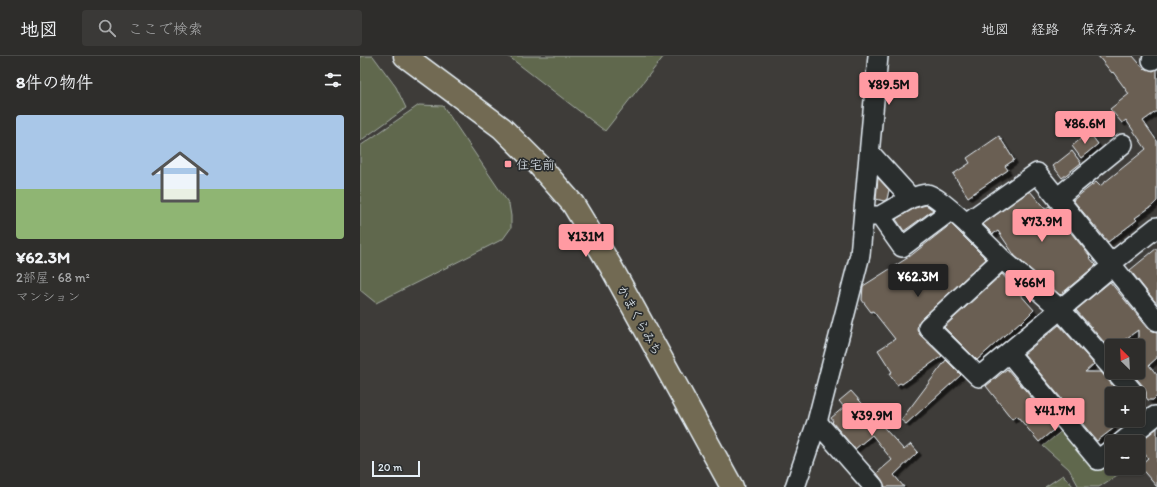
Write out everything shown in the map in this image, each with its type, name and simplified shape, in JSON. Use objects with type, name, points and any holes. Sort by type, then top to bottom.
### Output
[{"type":"main road","name":"かまくらみち","points":[[405,56],[502,128],[538,164],[573,204],[610,265],[732,487]]},
{"type":"street","points":[[795,487],[817,422],[860,255],[872,216],[870,153],[878,56]]},
{"type":"street","points":[[1057,198],[1123,144]]},
{"type":"street","points":[[870,153],[911,198]]},
{"type":"street","points":[[966,223],[1036,173],[1157,321]]},
{"type":"street","points":[[872,216],[911,198],[928,194],[936,197],[950,211],[966,223],[1002,259],[1060,309],[1105,360]]},
{"type":"street","points":[[872,216],[902,247],[950,211]]},
{"type":"street","points":[[1002,259],[928,327],[979,377],[1157,227]]},
{"type":"street","points":[[1009,353],[1098,460],[1105,454]]},
{"type":"street","points":[[1122,379],[1129,387]]},
{"type":"street","points":[[1132,435],[1156,417],[1145,405]]},
{"type":"street","points":[[817,422],[874,487]]},
{"type":"green space","points":[[360,56],[373,56],[396,87],[406,108],[360,141]]},
{"type":"green space","points":[[508,56],[664,56],[605,131]]},
{"type":"green space","points":[[419,105],[443,106],[509,204],[511,228],[503,239],[376,303],[360,290],[360,146]]},
{"type":"green space","points":[[1064,429],[1097,469],[1105,463],[1105,475],[1117,475],[1099,487],[1079,487],[1069,469],[1043,446]]},
{"type":"green space","points":[[1063,475],[1074,487],[1045,487]]},
{"type":"building","points":[[1098,56],[1133,56],[1144,69],[1146,68],[1153,71],[1157,69],[1157,111],[1143,121],[1157,141],[1157,201],[1135,218],[1137,220],[1108,242],[1073,200],[1096,182],[1100,186],[1146,149],[1126,120],[1122,123],[1110,109],[1129,94],[1113,72],[1112,73]]},
{"type":"building","points":[[1089,132],[1098,144],[1081,158],[1072,146]]},
{"type":"building","points":[[999,136],[1014,160],[1005,166],[1008,170],[968,197],[953,174],[970,163],[967,158]]},
{"type":"building","points":[[1072,151],[1081,163],[1062,178],[1053,166]]},
{"type":"building","points":[[878,178],[889,190],[887,199],[884,201],[876,199]]},
{"type":"building","points":[[1030,191],[1045,209],[1049,206],[1096,265],[1060,295],[1015,256],[998,231],[993,234],[983,224]]},
{"type":"building","points":[[926,205],[933,210],[904,231],[896,219],[915,208]]},
{"type":"building","points":[[951,224],[986,259],[921,319],[918,324],[917,329],[920,335],[942,356],[902,384],[900,383],[897,385],[889,374],[892,372],[878,350],[895,339],[873,311],[871,312],[862,300],[863,286],[909,257]]},
{"type":"building","points":[[1157,248],[1157,304],[1130,270]]},
{"type":"building","points":[[1002,274],[1034,310],[1021,323],[1020,322],[977,360],[944,327]]},
{"type":"building","points":[[1110,282],[1148,328],[1157,332],[1157,358],[1149,365],[1157,375],[1157,396],[1153,400],[1148,400],[1146,397],[1145,387],[1137,379],[1145,379],[1145,339],[1138,339],[1138,330],[1126,339],[1105,339],[1105,343],[1076,310]]},
{"type":"building","points":[[1059,325],[1094,364],[1085,372],[1101,372],[1105,379],[1107,379],[1114,387],[1105,387],[1105,427],[1114,428],[1097,441],[1024,354]]},
{"type":"building","points":[[946,360],[961,375],[906,424],[901,420]]},
{"type":"building","points":[[1007,369],[1057,427],[1039,442],[1018,417],[1016,416],[1012,419],[986,386]]},
{"type":"building","points":[[851,391],[904,450],[911,444],[918,452],[894,475],[904,487],[885,487],[877,473],[892,460],[872,435],[855,449],[832,422],[833,421],[831,418],[844,407],[839,401]]},
{"type":"building","points":[[1157,428],[1157,487],[1145,473],[1145,461],[1148,458],[1145,454],[1145,437]]},
{"type":"place","name":"住宅前","points":[[508,164]]}]
